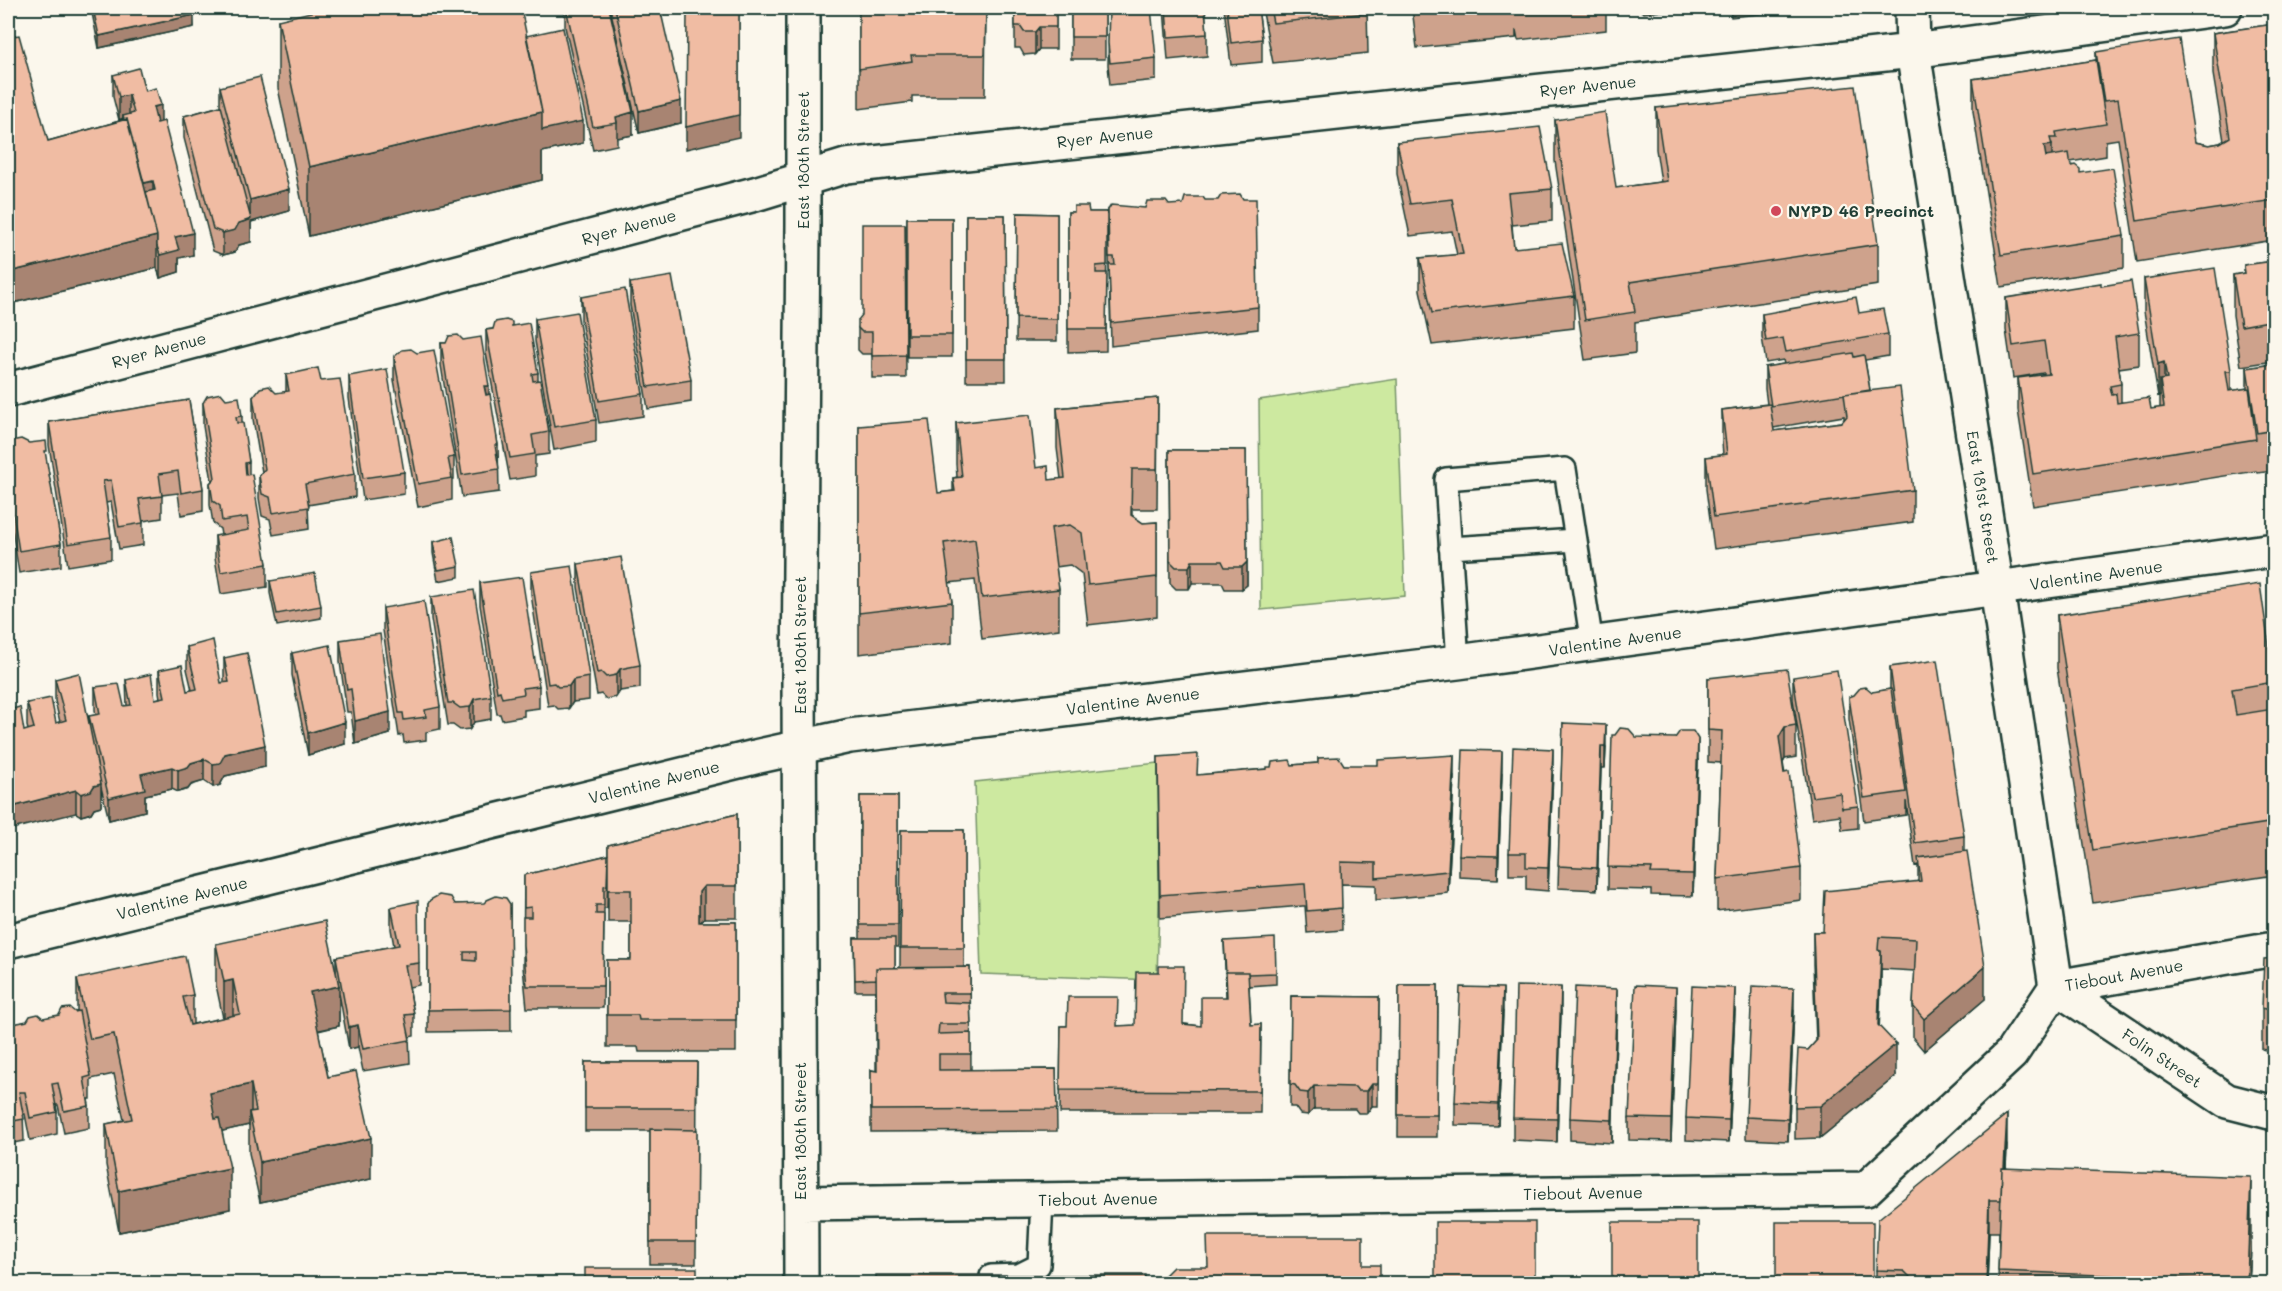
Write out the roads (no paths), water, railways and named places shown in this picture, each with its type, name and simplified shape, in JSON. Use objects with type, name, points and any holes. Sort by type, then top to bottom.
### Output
[{"type":"street","name":"East 180th Street","points":[[801,1284],[800,746],[803,8]]},
{"type":"street","name":"East 181st Street","points":[[1912,8],[1913,51],[2056,987]]},
{"type":"street","name":"Ryer Avenue","points":[[8,390],[743,197],[846,166],[1913,51],[2225,8]]},
{"type":"street","name":"Valentine Avenue","points":[[8,941],[800,746],[861,734],[1458,662],[2274,550]]},
{"type":"street","name":"Tiebout Avenue","points":[[801,1203],[1866,1189],[2011,1054],[2056,987],[2274,949]]},
{"type":"street","name":"Folin Street","points":[[2056,987],[2227,1101],[2274,1113]]},
{"type":"lane","points":[[1458,662],[1446,479],[1565,469],[1593,644]]},
{"type":"lane","points":[[1450,548],[1576,540]]},
{"type":"lane","points":[[974,1276],[1019,1275],[1039,1265],[1042,1200]]},
{"type":"place","name":"NYPD 46 Precinct","points":[[1776,211]]}]
